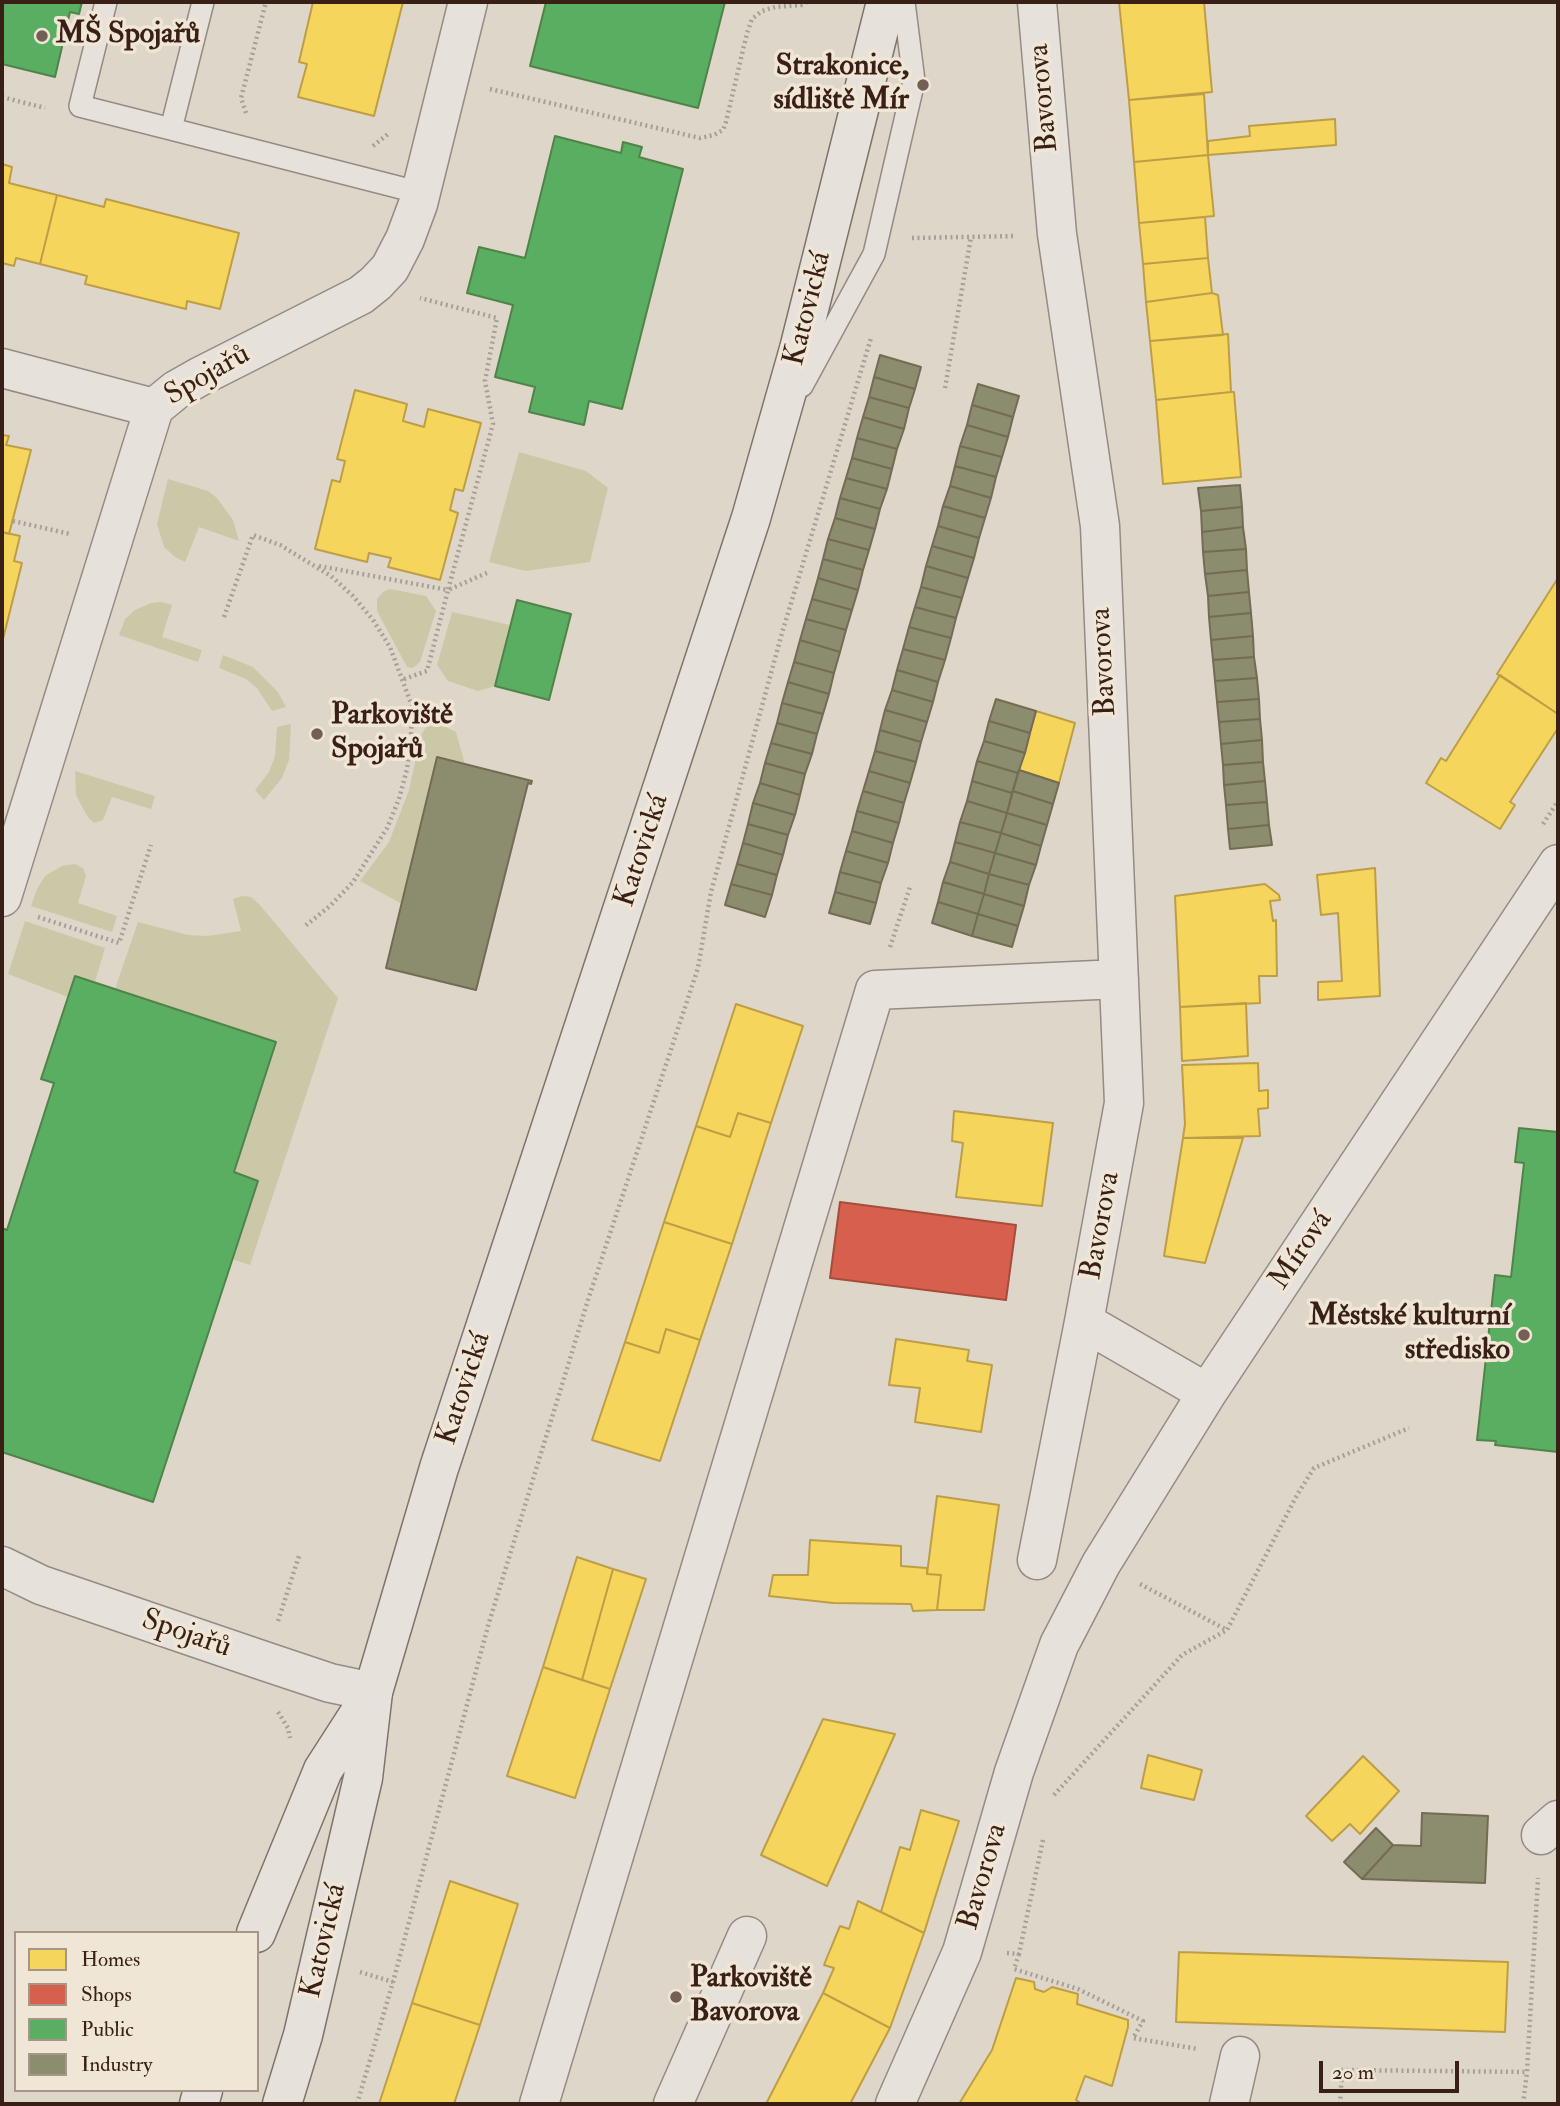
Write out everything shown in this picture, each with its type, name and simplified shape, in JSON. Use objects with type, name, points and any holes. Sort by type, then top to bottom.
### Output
[{"type":"street","name":"Spojařů","points":[[15,905],[153,408],[188,383],[361,295],[390,268],[405,239],[421,192],[468,2]]},
{"type":"street","name":"Katovická","points":[[282,2104],[303,2035],[363,1778],[373,1692],[439,1468],[725,601],[776,434],[886,2]]},
{"type":"street","name":"Bavorova","points":[[1037,2],[1057,234],[1100,526],[1124,1103],[1037,1560]]},
{"type":"street","points":[[2,368],[153,408]]},
{"type":"street","name":"Mírová","points":[[1059,1645],[1101,1564],[1207,1393],[1558,864]]},
{"type":"street","points":[[539,2104],[875,990],[1119,979]]},
{"type":"street","name":"Bavorova","points":[[1084,1322],[1207,1393]]},
{"type":"street","name":"Spojařů","points":[[2,1566],[41,1585],[254,1658],[330,1683],[373,1692]]},
{"type":"street","name":"Bavorova","points":[[895,2104],[962,1952],[1014,1772],[1059,1645]]},
{"type":"street","name":"Katovická","points":[[257,1931],[323,1770],[373,1692]]},
{"type":"street","points":[[673,2104],[747,1936]]},
{"type":"street","points":[[1229,2104],[1240,2056]]},
{"type":"lane","points":[[106,2],[80,106],[421,192]]},
{"type":"lane","points":[[171,130],[203,2]]},
{"type":"lane","points":[[865,2],[867,81]]},
{"type":"lane","points":[[776,434],[874,254],[914,81],[904,2]]},
{"type":"path","points":[[253,119],[246,113],[241,98],[266,2]]},
{"type":"path","points":[[450,79],[700,138],[714,135],[723,130],[726,122],[752,19],[762,11],[807,2]]},
{"type":"path","points":[[364,147],[372,146],[387,136],[391,128]]},
{"type":"path","points":[[911,226],[907,238],[1057,234]]},
{"type":"path","points":[[945,388],[971,237]]},
{"type":"path","points":[[404,679],[427,671],[493,424],[485,381],[497,318],[418,298]]},
{"type":"path","points":[[357,2104],[393,1982],[488,1626],[588,1300],[698,968],[711,892],[779,646],[875,328]]},
{"type":"path","points":[[13,521],[75,535]]},
{"type":"path","points":[[224,617],[253,536],[280,545],[331,576],[353,596],[373,620],[390,647],[412,706],[411,737],[399,799],[382,837],[352,882],[330,906],[305,926]]},
{"type":"path","points":[[315,565],[448,590],[489,572]]},
{"type":"path","points":[[15,905],[119,943],[151,845]]},
{"type":"path","points":[[875,990],[910,887]]},
{"type":"path","points":[[1052,1797],[1182,1655],[1227,1630],[1297,1495],[1314,1468],[1409,1428]]},
{"type":"path","points":[[274,1631],[300,1553]]},
{"type":"path","points":[[1156,1592],[1227,1630]]},
{"type":"path","points":[[275,1708],[288,1728],[292,1748]]},
{"type":"path","points":[[1523,2104],[1549,1828]]},
{"type":"path","points":[[1044,1836],[1014,1969],[1078,1989],[1143,2021],[1133,2038],[1240,2056]]},
{"type":"path","points":[[962,1952],[1019,1954]]},
{"type":"path","points":[[1340,2104],[1342,2070],[1527,2072]]},
{"type":"shaded area","points":[[519,452],[586,471],[608,488],[590,562],[526,571],[489,562]]},
{"type":"shaded area","points":[[168,479],[208,491],[217,498],[233,520],[239,541],[199,527],[185,562],[175,557],[164,547],[157,524]]},
{"type":"shaded area","points":[[390,589],[426,596],[436,611],[420,662],[413,668],[407,667],[377,611],[377,599]]},
{"type":"shaded area","points":[[161,602],[172,605],[162,637],[202,650],[198,662],[119,635],[125,619],[135,610]]},
{"type":"shaded area","points":[[452,612],[510,625],[495,686],[478,691],[448,681],[437,665]]},
{"type":"shaded area","points":[[223,655],[253,667],[278,692],[286,707],[272,711],[257,688],[246,679],[219,668]]},
{"type":"shaded area","points":[[291,724],[289,760],[282,778],[264,800],[255,790],[269,772],[275,756],[277,727]]},
{"type":"shaded area","points":[[435,725],[456,732],[465,764],[437,757],[402,904],[360,881],[389,842],[409,790],[421,735],[426,727]]},
{"type":"shaded area","points":[[75,771],[155,796],[151,809],[112,797],[103,820],[94,823],[87,816],[76,795]]},
{"type":"shaded area","points":[[75,864],[83,868],[86,876],[78,903],[117,916],[112,932],[31,906],[45,876],[62,866]]},
{"type":"shaded area","points":[[251,897],[259,904],[338,998],[250,1265],[232,1259],[258,1181],[234,1172],[276,1042],[115,989],[138,922],[188,935],[207,936],[241,931],[233,899]]},
{"type":"shaded area","points":[[25,921],[105,948],[95,982],[75,976],[68,997],[8,974]]},
{"type":"building: Homes","points":[[313,2],[403,2],[374,116],[298,97],[307,64],[299,62]]},
{"type":"building: Homes","points":[[1119,2],[1204,2],[1212,92],[1129,100]]},
{"type":"building: Homes","points":[[1204,94],[1208,155],[1134,162],[1129,100]]},
{"type":"building: Homes","points":[[1335,119],[1336,145],[1208,155],[1208,141],[1250,136],[1249,126]]},
{"type":"building: Homes","points":[[1208,155],[1214,216],[1139,223],[1134,162]]},
{"type":"building: Homes","points":[[2,164],[12,167],[9,183],[57,195],[40,264],[16,258],[14,266],[2,263]]},
{"type":"building: Homes","points":[[57,195],[104,207],[106,199],[239,233],[220,309],[187,301],[186,309],[85,284],[87,276],[40,264]]},
{"type":"building: Homes","points":[[1205,217],[1208,258],[1143,264],[1139,223]]},
{"type":"building: Homes","points":[[1208,258],[1212,293],[1146,302],[1143,264]]},
{"type":"building: Homes","points":[[1212,293],[1218,295],[1223,335],[1150,341],[1146,302]]},
{"type":"building: Homes","points":[[1228,334],[1231,392],[1156,400],[1150,341]]},
{"type":"building: Homes","points":[[355,390],[407,404],[403,421],[424,427],[428,409],[481,423],[463,491],[455,489],[450,510],[458,513],[440,580],[388,567],[391,558],[369,553],[367,562],[315,549],[332,480],[340,482],[345,461],[337,459]]},
{"type":"building: Homes","points":[[1234,392],[1241,477],[1163,484],[1156,400]]},
{"type":"building: Homes","points":[[2,435],[9,436],[6,445],[31,450],[9,534],[2,532]]},
{"type":"building: Homes","points":[[2,532],[20,536],[14,561],[22,563],[2,643]]},
{"type":"building: Homes","points":[[1558,578],[1558,714],[1497,674]]},
{"type":"building: Homes","points":[[1500,675],[1558,714],[1558,728],[1510,802],[1515,805],[1500,829],[1426,783],[1441,758],[1446,761]]},
{"type":"building: Homes","points":[[1036,711],[1075,723],[1059,783],[1019,770]]},
{"type":"building: Homes","points":[[1375,868],[1380,996],[1318,1000],[1318,982],[1342,981],[1338,913],[1321,915],[1317,875]]},
{"type":"building: Homes","points":[[1265,884],[1279,895],[1280,900],[1270,901],[1273,921],[1276,920],[1277,976],[1259,976],[1260,1003],[1180,1007],[1175,896]]},
{"type":"building: Homes","points":[[1246,1003],[1248,1056],[1182,1061],[1180,1007]]},
{"type":"building: Homes","points":[[736,1004],[803,1026],[771,1123],[738,1113],[730,1137],[696,1126]]},
{"type":"building: Homes","points":[[1258,1063],[1259,1091],[1268,1090],[1268,1108],[1258,1109],[1260,1136],[1183,1138],[1185,1124],[1182,1065]]},
{"type":"building: Homes","points":[[954,1111],[1053,1123],[1042,1206],[956,1197],[963,1143],[952,1141]]},
{"type":"building: Homes","points":[[738,1113],[771,1123],[732,1244],[664,1222],[696,1126],[730,1137]]},
{"type":"building: Homes","points":[[1183,1138],[1243,1138],[1205,1263],[1164,1256]]},
{"type":"building: Homes","points":[[664,1222],[732,1244],[700,1340],[666,1329],[659,1353],[625,1342]]},
{"type":"building: Homes","points":[[666,1329],[700,1340],[660,1461],[592,1440],[625,1342],[659,1353]]},
{"type":"building: Homes","points":[[896,1339],[969,1350],[967,1361],[992,1365],[981,1432],[915,1422],[920,1388],[889,1385]]},
{"type":"building: Homes","points":[[937,1496],[999,1505],[984,1610],[937,1610],[941,1575],[927,1574]]},
{"type":"building: Homes","points":[[810,1540],[901,1546],[901,1566],[927,1568],[927,1574],[941,1575],[937,1610],[913,1611],[911,1604],[833,1603],[769,1596],[773,1575],[808,1575]]},
{"type":"building: Homes","points":[[577,1557],[613,1569],[582,1680],[543,1667]]},
{"type":"building: Homes","points":[[613,1569],[646,1579],[610,1689],[582,1680]]},
{"type":"building: Homes","points":[[543,1667],[610,1689],[575,1798],[507,1776]]},
{"type":"building: Homes","points":[[823,1719],[895,1734],[827,1886],[761,1855]]},
{"type":"building: Homes","points":[[1148,1755],[1202,1770],[1194,1800],[1141,1788]]},
{"type":"building: Homes","points":[[1363,1756],[1399,1791],[1360,1834],[1350,1824],[1332,1841],[1306,1816]]},
{"type":"building: Homes","points":[[921,1810],[959,1821],[924,1933],[881,1912],[900,1847],[910,1850]]},
{"type":"building: Homes","points":[[450,1881],[518,1904],[480,2025],[412,2003]]},
{"type":"building: Homes","points":[[858,1901],[924,1933],[890,2028],[823,1993],[834,1968],[824,1965],[840,1926],[849,1929]]},
{"type":"building: Homes","points":[[1179,1952],[1508,1962],[1505,2032],[1176,2022]]},
{"type":"building: Homes","points":[[1016,1978],[1034,1982],[1035,1989],[1044,1992],[1052,1987],[1078,1994],[1077,2004],[1128,2020],[1112,2086],[1085,2076],[1076,2100],[1082,2104],[959,2104],[992,2050]]},
{"type":"building: Homes","points":[[823,1993],[890,2028],[850,2104],[766,2104]]},
{"type":"building: Homes","points":[[412,2003],[480,2025],[454,2104],[379,2104]]},
{"type":"building: Shops","points":[[840,1202],[1016,1225],[1006,1300],[830,1278]]},
{"type":"building: Public","name":"MŠ Spojařů","points":[[2,2],[82,2],[79,14],[70,12],[55,77],[2,64]]},
{"type":"building: Public","points":[[546,2],[725,2],[698,108],[530,66]]},
{"type":"building: Public","points":[[555,136],[621,153],[623,142],[642,147],[639,157],[683,169],[622,409],[589,401],[584,425],[529,412],[535,387],[495,377],[513,305],[467,293],[479,247],[525,258]]},
{"type":"building: Public","points":[[517,600],[571,614],[549,700],[495,686]]},
{"type":"building: Public","points":[[75,976],[276,1042],[234,1172],[258,1181],[153,1502],[2,1452],[2,1228],[7,1230],[54,1083],[41,1079]]},
{"type":"building: Public","name":"Městské kulturní středisko","points":[[1519,1128],[1558,1132],[1558,1452],[1495,1445],[1496,1441],[1477,1440],[1495,1275],[1511,1277],[1524,1163],[1515,1162]]},
{"type":"building: Industry","points":[[880,355],[921,367],[915,389],[874,377]]},
{"type":"building: Industry","points":[[874,377],[915,389],[909,408],[869,397]]},
{"type":"building: Industry","points":[[978,384],[1019,396],[1013,417],[972,405]]},
{"type":"building: Industry","points":[[869,397],[909,408],[904,429],[863,417]]},
{"type":"building: Industry","points":[[972,405],[1013,417],[1008,437],[967,425]]},
{"type":"building: Industry","points":[[863,417],[904,429],[897,449],[857,438]]},
{"type":"building: Industry","points":[[967,425],[1008,437],[1002,457],[960,446]]},
{"type":"building: Industry","points":[[857,438],[897,449],[892,469],[852,458]]},
{"type":"building: Industry","points":[[960,446],[1002,457],[996,477],[955,466]]},
{"type":"building: Industry","points":[[852,458],[892,469],[887,489],[846,478]]},
{"type":"building: Industry","points":[[955,466],[996,477],[991,498],[950,486]]},
{"type":"building: Industry","points":[[846,478],[887,489],[880,509],[840,498]]},
{"type":"building: Industry","points":[[1240,485],[1242,507],[1201,511],[1198,488]]},
{"type":"building: Industry","points":[[950,486],[991,498],[985,518],[943,506]]},
{"type":"building: Industry","points":[[840,498],[880,509],[875,529],[835,518]]},
{"type":"building: Industry","points":[[943,506],[985,518],[979,538],[938,526]]},
{"type":"building: Industry","points":[[1242,507],[1243,527],[1202,532],[1201,511]]},
{"type":"building: Industry","points":[[835,518],[875,529],[869,550],[828,539]]},
{"type":"building: Industry","points":[[938,526],[979,538],[974,558],[932,546]]},
{"type":"building: Industry","points":[[1243,527],[1246,549],[1203,552],[1202,532]]},
{"type":"building: Industry","points":[[828,539],[869,550],[863,570],[823,559]]},
{"type":"building: Industry","points":[[932,546],[974,558],[968,578],[926,566]]},
{"type":"building: Industry","points":[[1246,549],[1247,570],[1205,574],[1203,552]]},
{"type":"building: Industry","points":[[823,559],[863,570],[858,590],[818,578]]},
{"type":"building: Industry","points":[[926,566],[968,578],[962,598],[921,587]]},
{"type":"building: Industry","points":[[1247,570],[1249,592],[1208,596],[1205,574]]},
{"type":"building: Industry","points":[[818,578],[858,590],[852,610],[812,599]]},
{"type":"building: Industry","points":[[921,587],[962,598],[956,618],[915,607]]},
{"type":"building: Industry","points":[[1249,592],[1251,613],[1209,617],[1208,596]]},
{"type":"building: Industry","points":[[812,599],[852,610],[846,630],[806,619]]},
{"type":"building: Industry","points":[[915,607],[956,618],[951,638],[909,627]]},
{"type":"building: Industry","points":[[1251,613],[1253,636],[1211,640],[1209,617]]},
{"type":"building: Industry","points":[[806,619],[846,630],[840,652],[800,640]]},
{"type":"building: Industry","points":[[909,627],[951,638],[945,660],[903,649]]},
{"type":"building: Industry","points":[[1253,636],[1254,657],[1213,660],[1211,640]]},
{"type":"building: Industry","points":[[800,640],[840,652],[834,673],[794,662]]},
{"type":"building: Industry","points":[[903,649],[945,660],[938,682],[897,670]]},
{"type":"building: Industry","points":[[1254,657],[1257,678],[1215,681],[1213,660]]},
{"type":"building: Industry","points":[[794,662],[834,673],[829,694],[788,682]]},
{"type":"building: Industry","points":[[897,670],[938,682],[933,702],[892,690]]},
{"type":"building: Industry","points":[[1257,678],[1259,699],[1217,702],[1215,681]]},
{"type":"building: Industry","points":[[788,682],[829,694],[823,714],[782,703]]},
{"type":"building: Industry","points":[[892,690],[933,702],[927,722],[885,710]]},
{"type":"building: Industry","points":[[996,699],[1036,711],[1030,733],[989,721]]},
{"type":"building: Industry","points":[[1259,699],[1260,719],[1219,722],[1217,702]]},
{"type":"building: Industry","points":[[782,703],[823,714],[817,734],[777,723]]},
{"type":"building: Industry","points":[[885,710],[927,722],[921,742],[880,730]]},
{"type":"building: Industry","points":[[1260,719],[1262,740],[1221,744],[1219,722]]},
{"type":"building: Industry","points":[[989,721],[1030,733],[1025,753],[984,741]]},
{"type":"building: Industry","points":[[777,723],[817,734],[812,754],[771,743]]},
{"type":"building: Industry","points":[[880,730],[921,742],[916,762],[875,751]]},
{"type":"building: Industry","points":[[1262,740],[1263,762],[1223,765],[1221,744]]},
{"type":"building: Industry","points":[[984,741],[1025,753],[1018,773],[977,761]]},
{"type":"building: Industry","points":[[771,743],[812,754],[805,774],[765,763]]},
{"type":"building: Industry","points":[[875,751],[916,762],[910,783],[869,771]]},
{"type":"building: Industry","points":[[437,757],[532,781],[531,784],[528,783],[476,990],[386,968]]},
{"type":"building: Industry","points":[[977,761],[1018,773],[1012,793],[972,781]]},
{"type":"building: Industry","points":[[1263,762],[1265,781],[1224,785],[1223,765]]},
{"type":"building: Industry","points":[[765,763],[805,774],[800,795],[760,783]]},
{"type":"building: Industry","points":[[1019,770],[1059,783],[1053,804],[1013,791]]},
{"type":"building: Industry","points":[[869,771],[910,783],[904,803],[863,791]]},
{"type":"building: Industry","points":[[972,781],[1012,793],[1007,813],[967,801]]},
{"type":"building: Industry","points":[[1265,781],[1267,802],[1226,805],[1224,785]]},
{"type":"building: Industry","points":[[760,783],[800,795],[795,815],[753,803]]},
{"type":"building: Industry","points":[[863,791],[904,803],[899,823],[857,811]]},
{"type":"building: Industry","points":[[1013,791],[1053,804],[1047,825],[1007,813]]},
{"type":"building: Industry","points":[[967,801],[1007,813],[1001,833],[960,822]]},
{"type":"building: Industry","points":[[1267,802],[1269,825],[1228,829],[1226,805]]},
{"type":"building: Industry","points":[[753,803],[795,815],[788,835],[748,824]]},
{"type":"building: Industry","points":[[857,811],[899,823],[893,843],[852,831]]},
{"type":"building: Industry","points":[[1007,813],[1047,825],[1041,846],[1001,833]]},
{"type":"building: Industry","points":[[960,822],[1001,833],[995,853],[955,842]]},
{"type":"building: Industry","points":[[748,824],[788,835],[783,855],[743,843]]},
{"type":"building: Industry","points":[[1269,825],[1272,845],[1230,849],[1228,829]]},
{"type":"building: Industry","points":[[852,831],[893,843],[888,863],[846,851]]},
{"type":"building: Industry","points":[[1001,833],[1041,846],[1036,865],[995,853]]},
{"type":"building: Industry","points":[[955,842],[995,853],[989,874],[950,862]]},
{"type":"building: Industry","points":[[743,843],[783,855],[777,875],[737,864]]},
{"type":"building: Industry","points":[[846,851],[888,863],[881,883],[840,872]]},
{"type":"building: Industry","points":[[995,853],[1036,865],[1029,885],[989,874]]},
{"type":"building: Industry","points":[[950,862],[989,874],[984,894],[943,882]]},
{"type":"building: Industry","points":[[737,864],[777,875],[772,895],[731,884]]},
{"type":"building: Industry","points":[[840,872],[881,883],[876,903],[835,892]]},
{"type":"building: Industry","points":[[989,874],[1029,885],[1024,906],[984,894]]},
{"type":"building: Industry","points":[[943,882],[984,894],[978,914],[938,902]]},
{"type":"building: Industry","points":[[731,884],[772,895],[765,917],[725,905]]},
{"type":"building: Industry","points":[[835,892],[876,903],[870,924],[829,913]]},
{"type":"building: Industry","points":[[984,894],[1024,906],[1018,926],[978,914]]},
{"type":"building: Industry","points":[[938,902],[978,914],[972,936],[932,923]]},
{"type":"building: Industry","points":[[978,914],[1018,926],[1012,947],[972,936]]},
{"type":"building: Industry","points":[[1422,1813],[1488,1816],[1485,1883],[1362,1879],[1393,1845],[1421,1846]]},
{"type":"building: Industry","points":[[1376,1828],[1393,1845],[1362,1879],[1344,1862]]},
{"type":"place","name":"MŠ Spojařů","points":[[42,36]]},
{"type":"place","name":"Strakonice, sídliště Mír","points":[[923,85]]},
{"type":"place","name":"Parkoviště Spojařů","points":[[317,734]]},
{"type":"place","name":"Městské kulturní středisko","points":[[1524,1335]]},
{"type":"place","name":"Parkoviště Bavorova","points":[[676,1997]]}]
